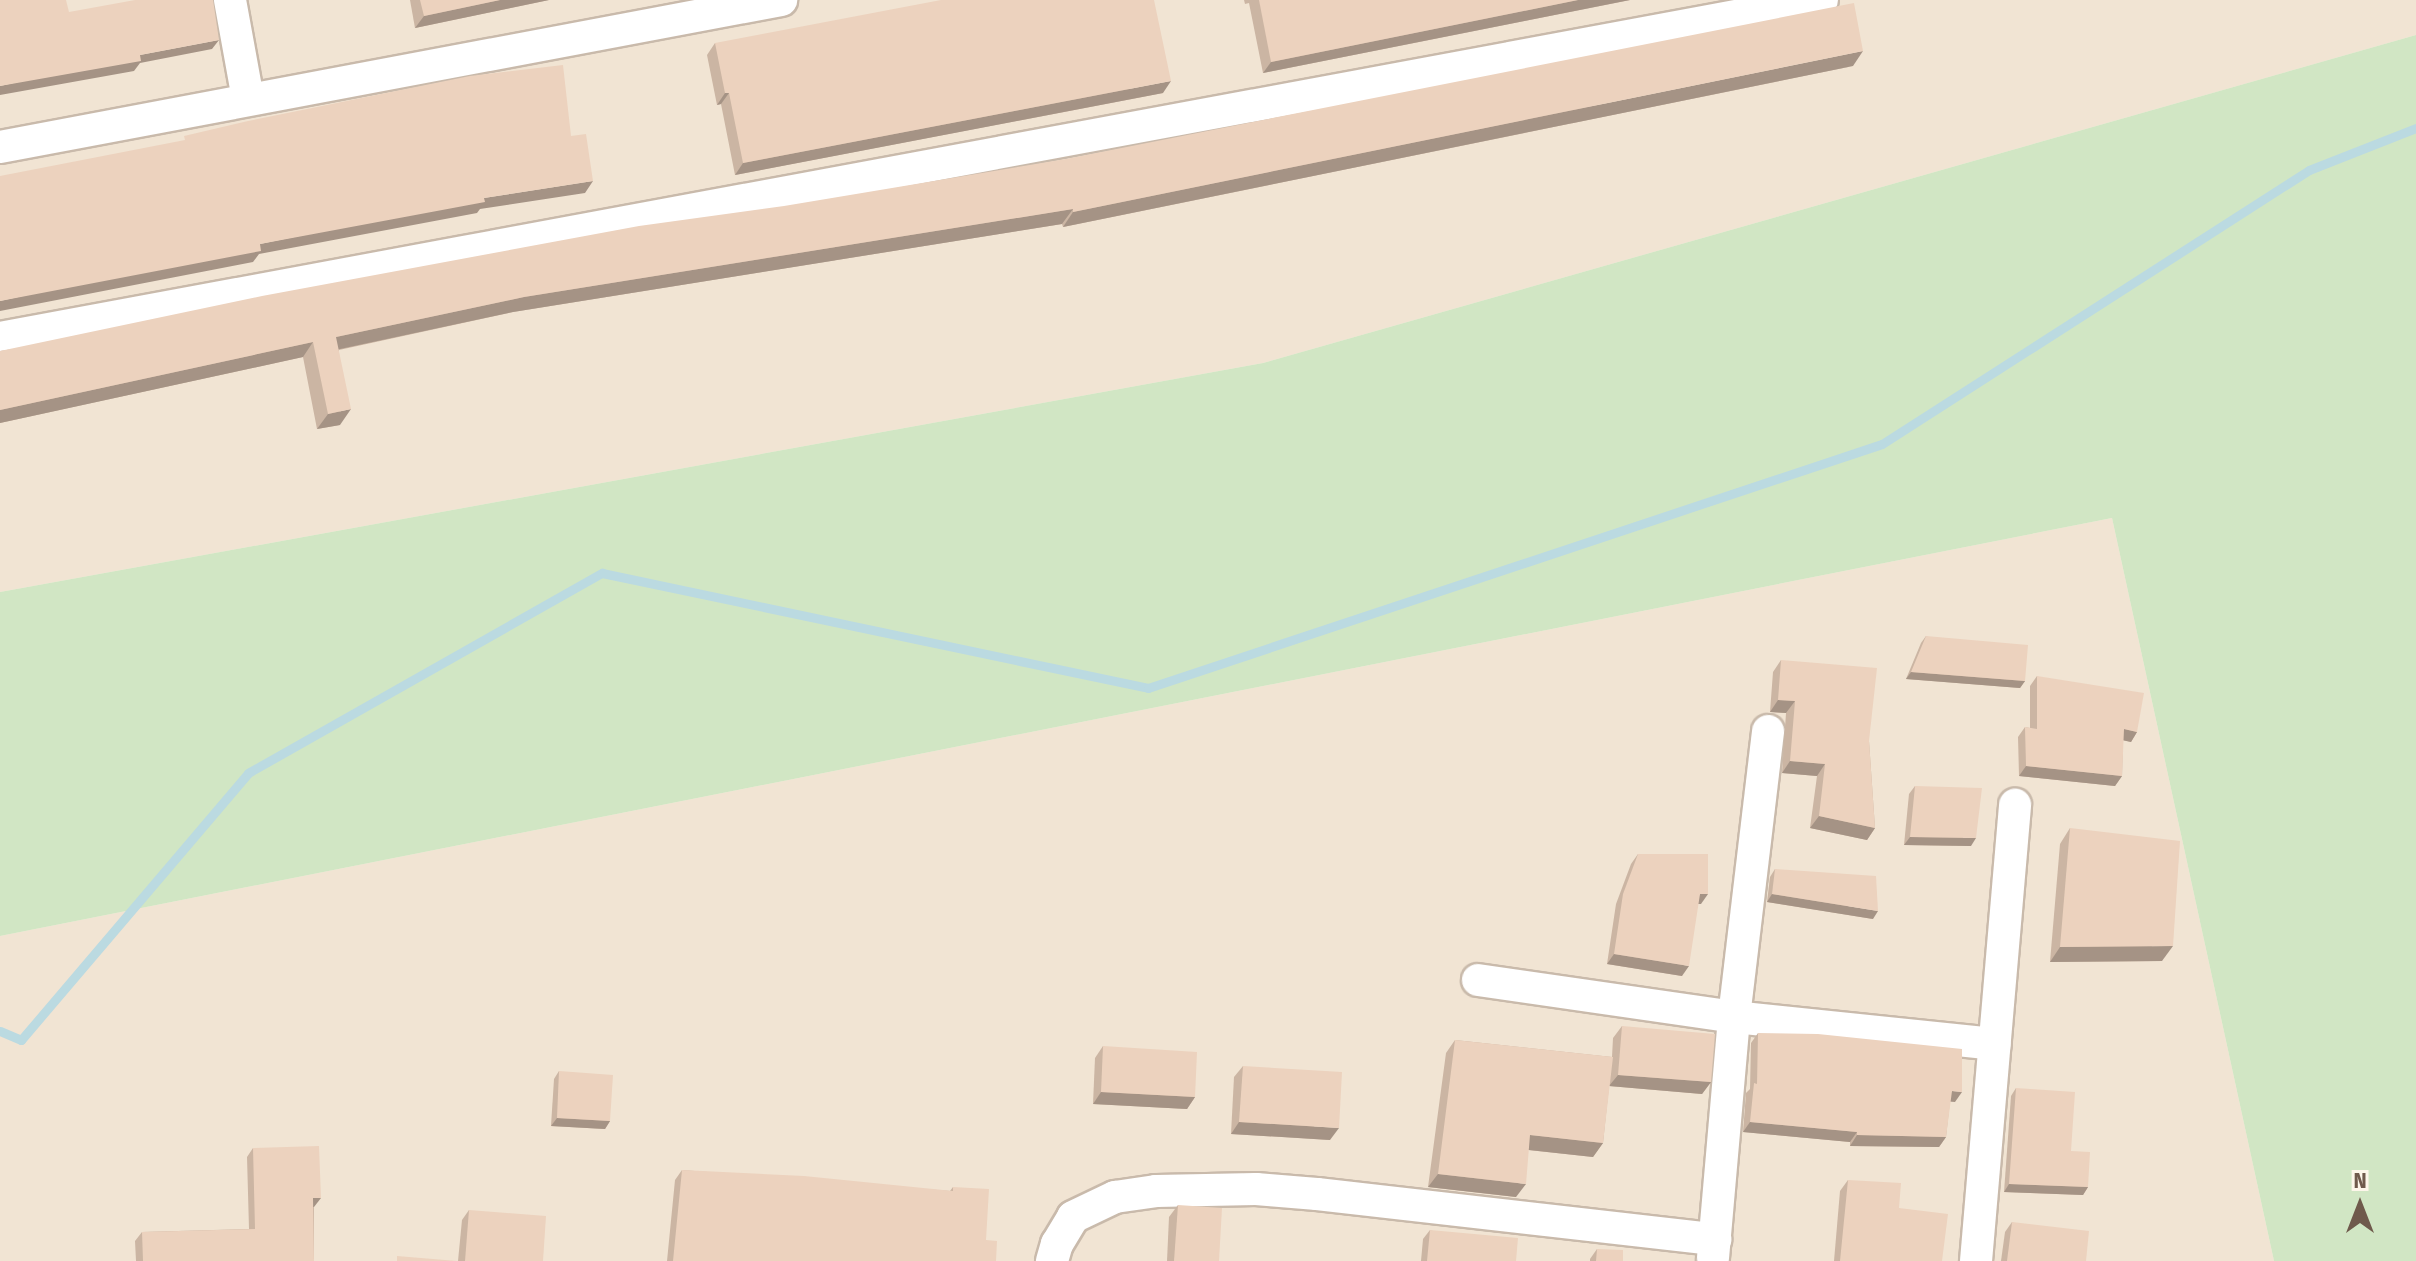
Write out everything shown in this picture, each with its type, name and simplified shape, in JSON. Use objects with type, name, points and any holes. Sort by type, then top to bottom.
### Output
[{"type":"street","points":[[230,0],[248,99]]},
{"type":"street","points":[[0,147],[781,0]]},
{"type":"street","points":[[0,338],[1822,0]]},
{"type":"street","points":[[1052,1261],[1057,1244],[1073,1217],[1115,1197],[1156,1191],[1256,1189],[1317,1194],[1714,1250],[1734,1017],[1768,731]]},
{"type":"street","points":[[1976,1261],[2015,805]]},
{"type":"street","points":[[1478,980],[1734,1017],[1995,1044]]},
{"type":"shaded area","points":[[0,0],[2416,0],[2416,35],[1263,363],[0,592]]},
{"type":"shaded area","points":[[2112,518],[2274,1261],[0,1261],[0,936]]},
{"type":"green space","points":[[2416,35],[2416,1261],[2274,1261],[2112,518],[0,936],[0,592],[1263,363]]},
{"type":"building","points":[[0,0],[66,0],[69,12],[135,0],[213,0],[219,40],[140,55],[141,61],[0,86]]},
{"type":"building","points":[[420,0],[500,0],[424,16]]},
{"type":"building","points":[[941,0],[1154,0],[1171,81],[743,163],[715,43]]},
{"type":"building","points":[[1259,0],[1578,0],[1271,62]]},
{"type":"building","points":[[1854,3],[1863,51],[1073,212],[1073,209],[524,297],[336,337],[351,409],[328,414],[313,342],[0,410],[0,351],[262,296],[639,226],[784,206],[1066,159]]},
{"type":"building","points":[[563,65],[571,136],[586,134],[593,181],[484,198],[485,202],[260,244],[261,251],[0,301],[0,176],[185,140],[184,136],[248,121],[470,76]]},
{"type":"building","points":[[1926,636],[2028,645],[2025,681],[1911,672]]},
{"type":"building","points":[[1781,660],[1877,668],[1869,741],[1875,828],[1819,816],[1825,764],[1790,761],[1795,701],[1778,700]]},
{"type":"building","points":[[2037,676],[2144,693],[2137,732],[2124,729],[2122,776],[2026,766],[2025,727],[2037,729]]},
{"type":"building","points":[[1915,786],[1982,788],[1976,838],[1910,837]]},
{"type":"building","points":[[2070,828],[2180,841],[2173,946],[2060,947]]},
{"type":"building","points":[[1638,854],[1708,854],[1708,894],[1700,894],[1689,966],[1614,954],[1623,894]]},
{"type":"building","points":[[1775,869],[1876,876],[1878,911],[1772,894]]},
{"type":"building","points":[[1622,1026],[1715,1034],[1711,1082],[1618,1075]]},
{"type":"building","points":[[1758,1033],[1818,1034],[1962,1049],[1962,1092],[1952,1091],[1946,1137],[1857,1135],[1857,1132],[1750,1122],[1754,1083],[1757,1084]]},
{"type":"building","points":[[1455,1040],[1613,1057],[1603,1143],[1530,1135],[1526,1184],[1438,1174]]},
{"type":"building","points":[[1103,1046],[1197,1052],[1195,1097],[1101,1092]]},
{"type":"building","points":[[1243,1066],[1342,1072],[1339,1128],[1239,1122]]},
{"type":"building","points":[[559,1071],[613,1075],[610,1121],[557,1118]]},
{"type":"building","points":[[2016,1088],[2075,1092],[2071,1151],[2090,1152],[2088,1187],[2009,1184]]},
{"type":"building","points":[[319,1146],[321,1198],[313,1198],[314,1261],[143,1261],[142,1232],[255,1229],[253,1148]]},
{"type":"building","points":[[682,1170],[804,1176],[953,1191],[953,1187],[989,1189],[986,1240],[997,1241],[996,1261],[673,1261]]},
{"type":"building","points":[[1848,1180],[1901,1183],[1899,1208],[1948,1214],[1942,1261],[1840,1261]]},
{"type":"building","points":[[1178,1205],[1222,1208],[1219,1261],[1174,1261]]},
{"type":"building","points":[[469,1210],[546,1216],[543,1261],[465,1261]]},
{"type":"building","points":[[2012,1222],[2089,1231],[2086,1261],[2007,1261]]},
{"type":"building","points":[[1430,1230],[1518,1238],[1516,1261],[1427,1261]]},
{"type":"building","points":[[1597,1249],[1623,1250],[1623,1261],[1596,1261]]},
{"type":"building","points":[[397,1256],[457,1261],[397,1261]]},
{"type":"waterway","points":[[0,1031],[21,1040],[248,773],[602,573],[1148,688],[1882,444],[2309,170],[2416,128]]}]
